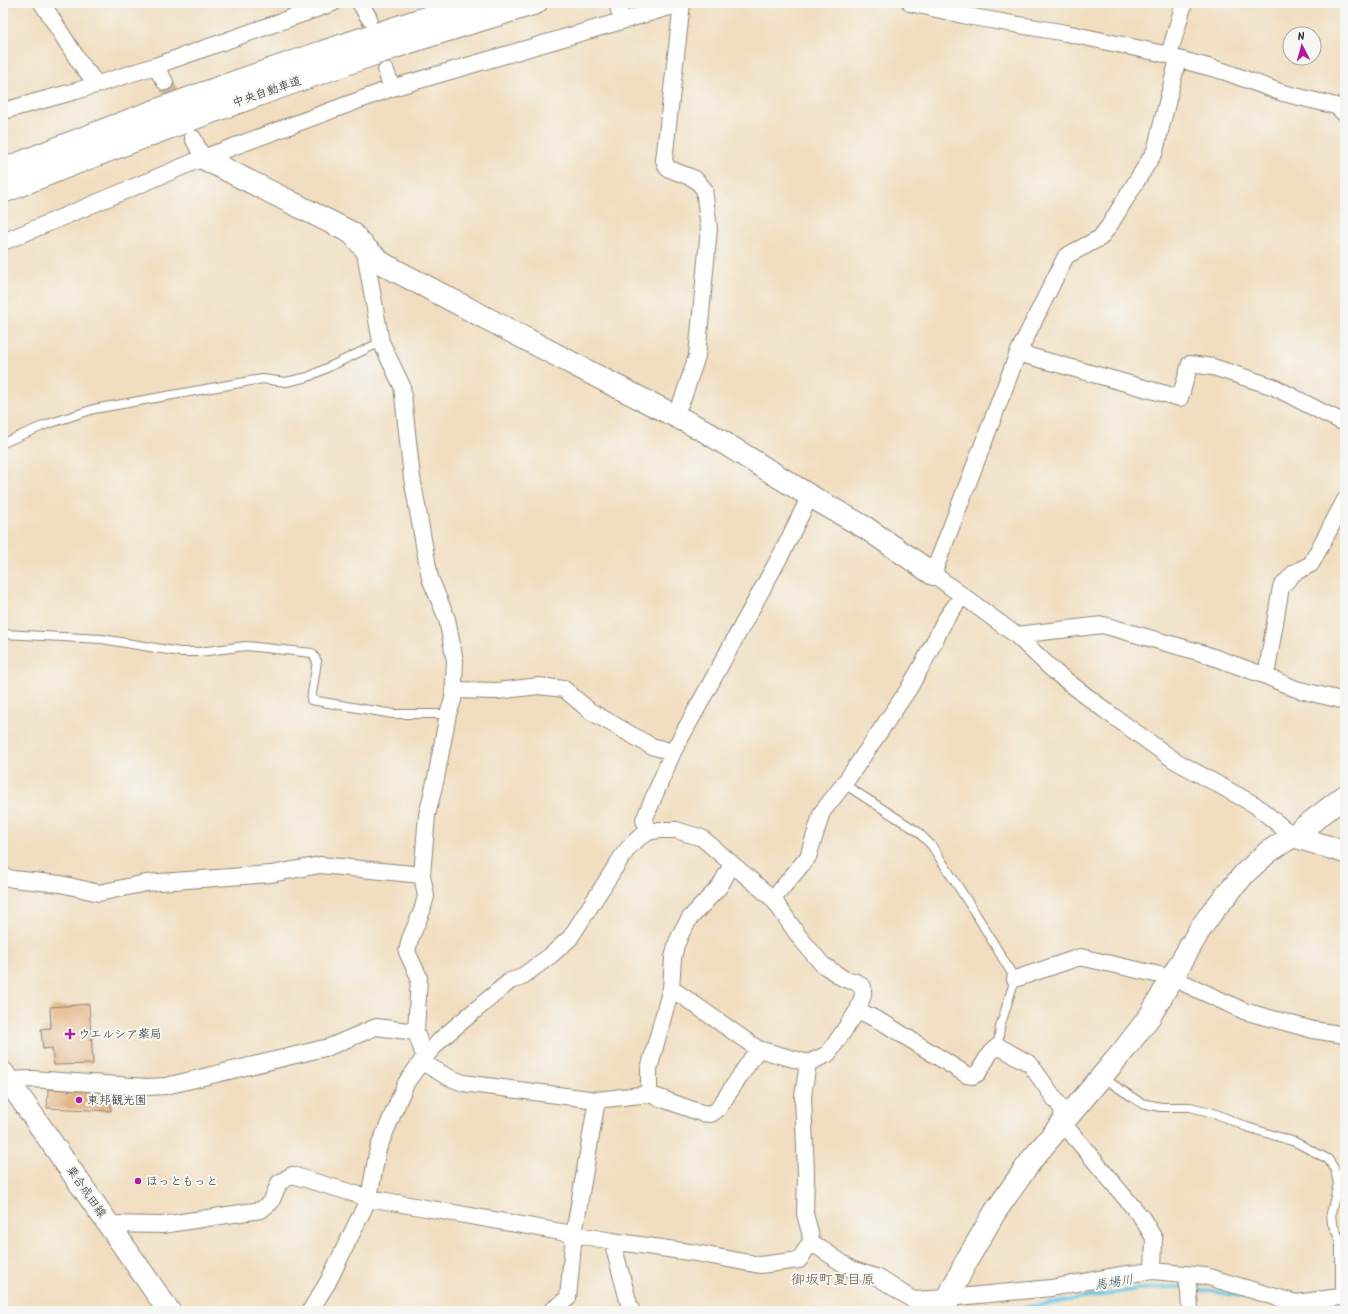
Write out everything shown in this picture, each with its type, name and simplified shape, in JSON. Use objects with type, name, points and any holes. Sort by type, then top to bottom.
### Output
[{"type":"main road","name":"中央自動車道","points":[[3,170],[214,90],[387,30],[473,3]]},
{"type":"main road","name":"中央自動車道","points":[[3,192],[56,170],[221,108],[393,48],[536,3]]},
{"type":"main road","points":[[203,158],[352,233],[364,247],[384,264],[703,430],[810,496],[866,528],[933,574]]},
{"type":"main road","points":[[947,1304],[967,1260],[995,1212],[1033,1158],[1124,1050],[1150,1016],[1199,931],[1227,894],[1268,852],[1293,836],[1345,796]]},
{"type":"main road","points":[[1293,836],[1345,852]]},
{"type":"main road","name":"栗合成田線","points":[[6,1076],[169,1311]]},
{"type":"street","points":[[42,3],[80,62],[97,84]]},
{"type":"street","points":[[3,111],[155,66],[333,3]]},
{"type":"street","points":[[360,3],[369,18]]},
{"type":"street","points":[[617,3],[622,21]]},
{"type":"street","points":[[3,242],[203,158],[392,88],[683,3],[664,160],[667,168],[695,179],[704,189],[708,229],[697,356],[683,398],[674,415]]},
{"type":"street","points":[[1184,3],[1155,152],[1100,238],[1066,256],[1018,353],[933,574],[1016,635],[1055,672],[1155,747],[1174,760],[1255,805],[1293,836]]},
{"type":"street","points":[[914,4],[967,16],[1066,33],[1173,57],[1223,71],[1283,93],[1336,106],[1345,114]]},
{"type":"street","points":[[155,66],[165,82]]},
{"type":"street","points":[[386,71],[392,88]]},
{"type":"street","points":[[193,138],[203,158]]},
{"type":"street","points":[[364,247],[381,342],[402,386],[412,478],[430,578],[447,620],[455,661],[453,700],[448,714],[436,778],[427,815],[422,875],[426,896],[422,911],[410,939],[407,952],[419,976],[416,1032],[427,1065],[448,1077],[463,1083],[597,1100],[649,1094],[711,1114],[718,1109],[758,1049]]},
{"type":"street","points":[[1018,353],[1180,398],[1190,364],[1213,367],[1274,387],[1324,413],[1345,422]]},
{"type":"street","points":[[649,832],[644,820],[673,752],[783,551],[810,496]]},
{"type":"street","points":[[1266,676],[1281,587],[1294,573],[1311,564],[1345,500]]},
{"type":"street","points":[[773,899],[808,857],[822,812],[844,784],[908,690],[945,620],[962,596]]},
{"type":"street","points":[[1016,635],[1103,625],[1202,653],[1266,676],[1296,689],[1345,701]]},
{"type":"street","points":[[453,690],[497,691],[539,686],[564,689],[590,711],[651,746],[673,752]]},
{"type":"street","points":[[310,1311],[328,1282],[369,1198],[378,1149],[406,1083],[441,1038],[510,981],[520,978],[570,938],[623,856],[636,841],[649,832],[659,830],[676,830],[702,838],[773,899],[800,938],[822,964],[844,980],[856,982],[863,987],[863,995],[858,1010],[828,1054],[808,1063],[758,1049],[671,988]]},
{"type":"street","points":[[649,1094],[649,1069],[671,988],[673,958],[676,945],[690,918],[720,886],[732,864]]},
{"type":"street","points":[[3,876],[13,879],[61,884],[99,893],[146,883],[271,874],[320,865],[422,875]]},
{"type":"street","points":[[1015,979],[1080,957],[1172,978],[1244,1010],[1313,1030],[1345,1035]]},
{"type":"street","points":[[858,1010],[887,1025],[967,1075],[973,1076],[978,1073],[990,1053],[998,1046],[1030,1064],[1062,1109],[1062,1122],[1142,1218],[1154,1238],[1154,1271]]},
{"type":"street","points":[[6,1076],[148,1087],[166,1086],[329,1047],[376,1027],[416,1032]]},
{"type":"street","points":[[108,1224],[162,1225],[261,1210],[271,1202],[279,1183],[292,1175],[369,1198],[612,1241],[696,1252],[760,1265],[799,1260],[811,1242],[805,1214],[806,1175],[803,1096],[808,1063]]},
{"type":"street","points":[[550,1311],[568,1298],[574,1234],[597,1100]]},
{"type":"street","points":[[612,1241],[631,1311]]},
{"type":"street","points":[[811,1242],[851,1269],[879,1278],[913,1300],[947,1304],[1052,1288],[1120,1275],[1154,1271],[1187,1281],[1205,1276],[1296,1303],[1342,1297]]},
{"type":"street","points":[[1187,1281],[1190,1311]]},
{"type":"lane","points":[[3,443],[46,425],[94,409],[262,379],[286,382],[308,377],[381,342]]},
{"type":"lane","points":[[3,634],[102,638],[180,652],[199,652],[246,646],[312,653],[317,661],[312,700],[393,714],[448,714]]},
{"type":"lane","points":[[844,784],[917,831],[932,846],[979,919],[1015,979],[1000,1027],[998,1046]]},
{"type":"lane","points":[[1101,1076],[1141,1103],[1161,1107],[1190,1107],[1214,1112],[1247,1127],[1295,1142],[1328,1159],[1335,1170],[1338,1184],[1331,1213],[1332,1223],[1340,1240],[1342,1297]]},
{"type":"building","points":[[89,1004],[93,1064],[54,1065],[52,1048],[43,1049],[41,1029],[51,1028],[50,1007]]},
{"type":"building","name":"東邦観光園","points":[[48,1089],[111,1092],[111,1111],[47,1108]]},
{"type":"waterway","name":"馬場川","points":[[952,1311],[999,1310],[1036,1306],[1139,1289],[1172,1287],[1185,1288]]},
{"type":"waterway","name":"馬場川","points":[[1192,1289],[1257,1300],[1289,1311]]},
{"type":"tunnel","points":[[165,82],[181,113]]},
{"type":"place","name":"ウエルシア薬局","points":[[70,1034]]},
{"type":"place","name":"東邦観光園","points":[[79,1100]]},
{"type":"place","name":"ほっともっと","points":[[138,1181]]},
{"type":"district","name":"御坂町夏目原","points":[[833,1280]]}]
